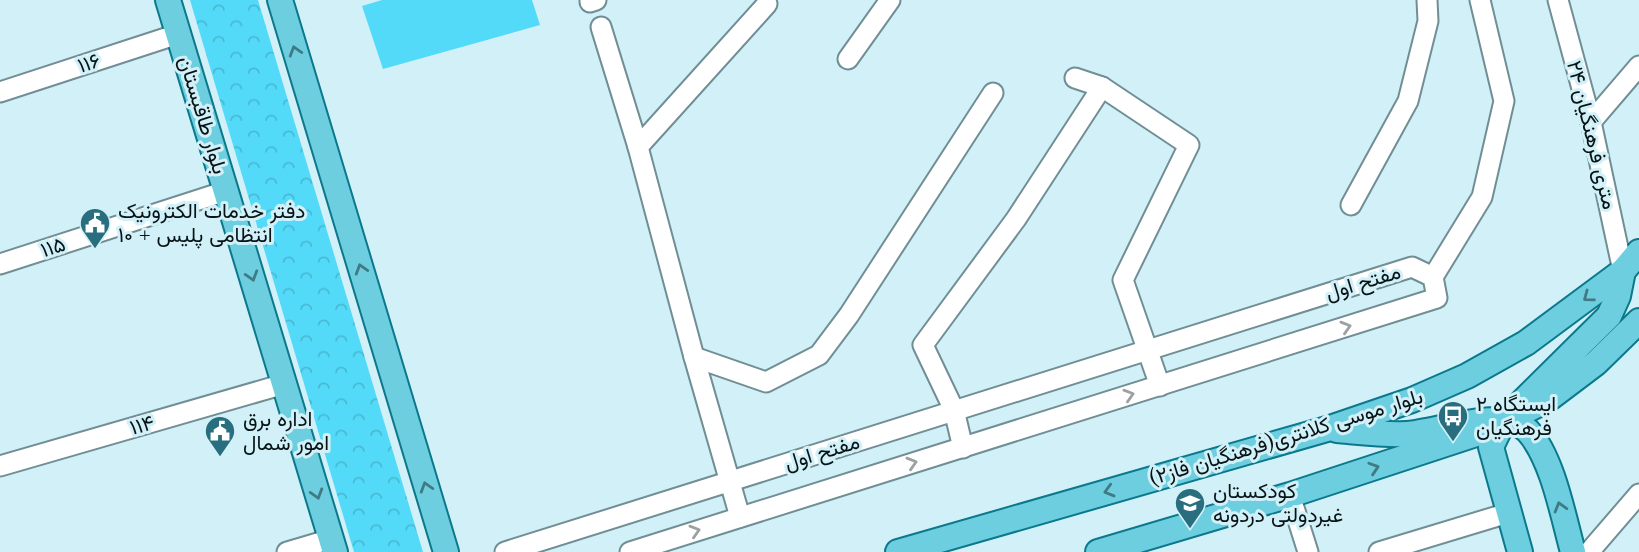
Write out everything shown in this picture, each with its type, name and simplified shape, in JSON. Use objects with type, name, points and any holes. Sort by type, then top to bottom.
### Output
[{"type":"main road","name":"بلوار طاقبستان","points":[[168,0],[333,545]]},
{"type":"main road","points":[[280,0],[446,552]]},
{"type":"main road","points":[[1520,552],[1491,447],[1504,421],[1609,316],[1631,261]]},
{"type":"main road","name":"بلوار موسی کلانتری(فرهنگیان فاز۲)","points":[[898,552],[1327,429],[1412,400],[1508,355],[1631,261]]},
{"type":"main road","points":[[1098,552],[1453,443],[1547,400],[1595,363],[1639,321]]},
{"type":"main road","points":[[1327,429],[1409,434],[1482,421],[1504,421],[1520,426],[1528,432],[1546,462],[1573,552]]},
{"type":"street","points":[[848,59],[890,0]]},
{"type":"street","points":[[1350,205],[1408,101],[1428,21],[1427,0]]},
{"type":"street","points":[[1433,277],[1482,197],[1504,101],[1480,0]]},
{"type":"street","name":"۲۴ متری فرهنگیان","points":[[1558,0],[1631,261]]},
{"type":"street","points":[[638,147],[767,4]]},
{"type":"street","points":[[601,27],[638,147],[740,517]]},
{"type":"street","name":"۱۱۶","points":[[0,92],[178,34]]},
{"type":"street","points":[[1591,121],[1639,65]]},
{"type":"street","points":[[1075,78],[1102,86],[1189,145],[1123,281],[1160,386]]},
{"type":"street","points":[[962,448],[954,410],[923,345],[1016,219],[1102,86]]},
{"type":"street","points":[[694,357],[766,382],[819,355],[849,315],[993,93]]},
{"type":"street","name":"۱۱۵","points":[[0,264],[226,191]]},
{"type":"street","name":"مفتح اول","points":[[505,552],[1412,267],[1433,277],[1437,298],[630,552]]},
{"type":"street","name":"۱۱۴","points":[[0,466],[284,384]]},
{"type":"street","points":[[1589,552],[1639,494]]},
{"type":"street","points":[[1290,495],[1308,552]]},
{"type":"street","points":[[1379,552],[1508,513]]},
{"type":"street","points":[[287,552],[333,545]]},
{"type":"green space","points":[[190,0],[258,0],[423,552],[354,552]]},
{"type":"green space","points":[[382,0],[532,0],[540,25],[383,69],[362,6]]},
{"type":"place","name":"دفتر خدمات الکترونیک انتظامی پلیس + ۱۰","points":[[95,250]]},
{"type":"place","name":"ایستگاه ۲ فرهنگیان","points":[[1453,443]]},
{"type":"place","name":"اداره برق امور شمال","points":[[220,458]]},
{"type":"place","name":"کودکستان غیردولتی دردونه","points":[[1190,530]]}]
